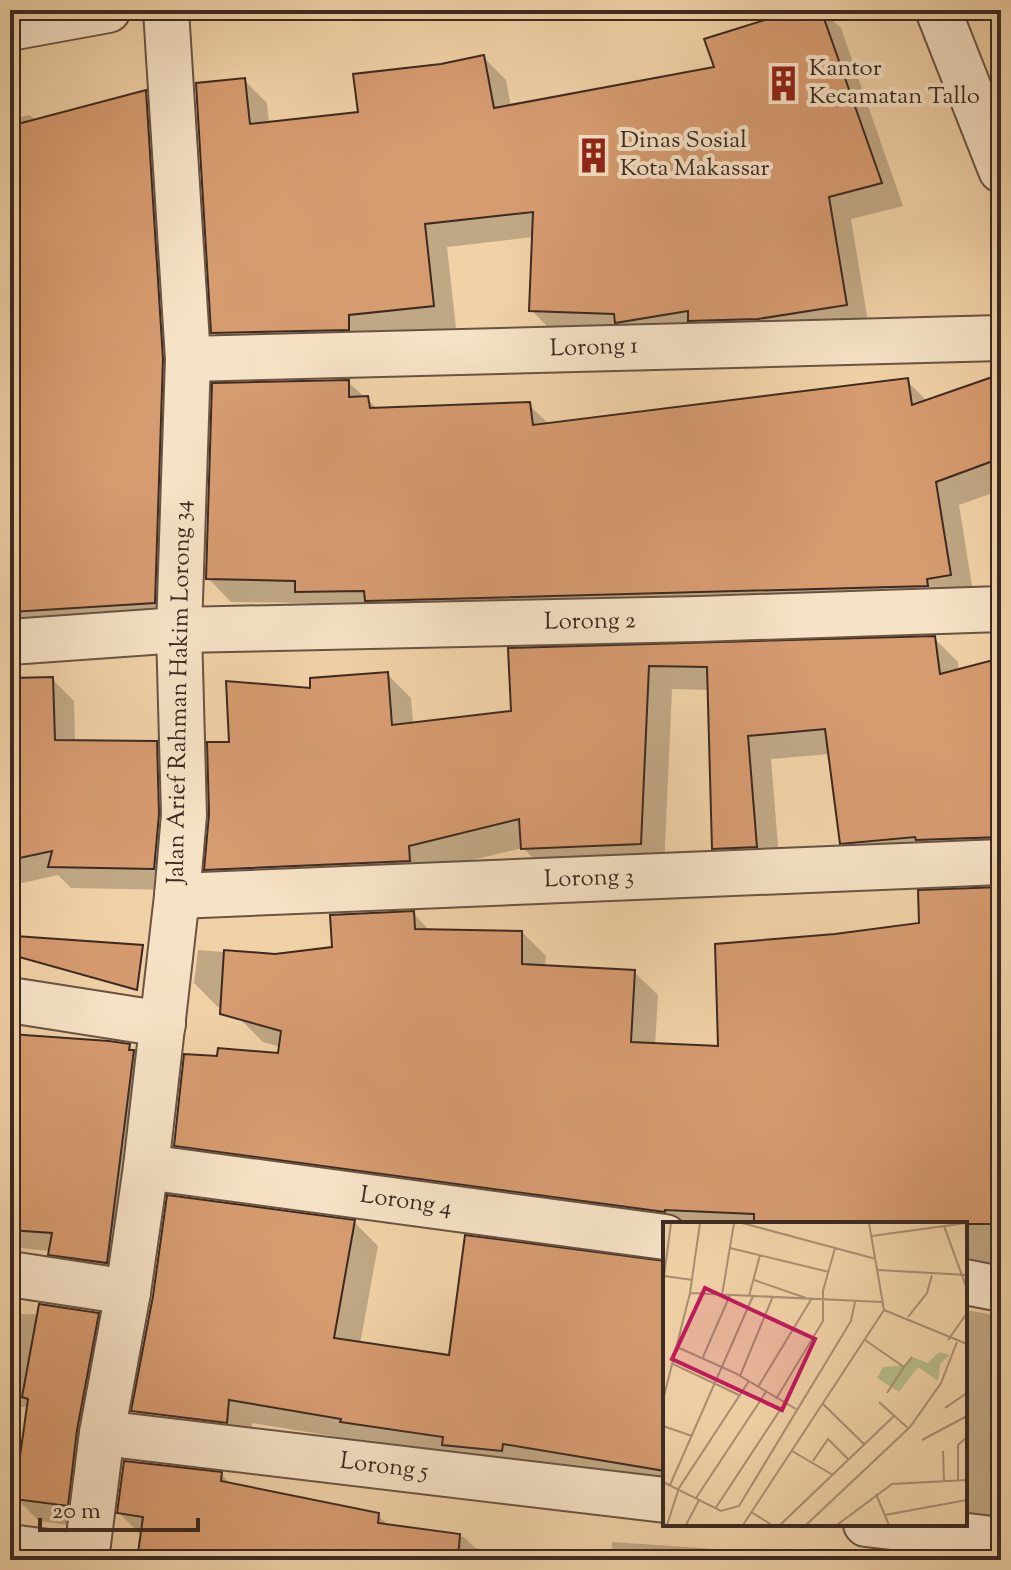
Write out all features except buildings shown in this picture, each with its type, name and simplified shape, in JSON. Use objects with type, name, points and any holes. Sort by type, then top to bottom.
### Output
[{"type":"street","points":[[10,28],[108,10]]},
{"type":"street","name":"Jalan Arief Rahman Hakim Lorong 34","points":[[86,1559],[102,1433],[128,1292],[146,1167],[184,815],[179,630],[188,359],[166,10]]},
{"type":"street","points":[[938,10],[1001,170]]},
{"type":"street","name":"Lorong 1","points":[[188,359],[1001,338]]},
{"type":"street","name":"Lorong 2","points":[[10,642],[179,630],[1001,609]]},
{"type":"street","name":"Lorong 3","points":[[177,896],[1001,862]]},
{"type":"street","points":[[10,1000],[163,1024]]},
{"type":"street","name":"Lorong 4","points":[[146,1167],[663,1237]]},
{"type":"street","points":[[10,1274],[128,1292]]},
{"type":"street","points":[[967,1282],[1001,1289]]},
{"type":"street","name":"Lorong 5","points":[[102,1433],[663,1500]]},
{"type":"street","points":[[883,1526],[1001,1540]]},
{"type":"street","points":[[10,1547],[86,1559]]},
{"type":"place","name":"Kantor Kecamatan Tallo","points":[[783,83]]},
{"type":"place","name":"Dinas Sosial Kota Makassar","points":[[594,155]]}]
